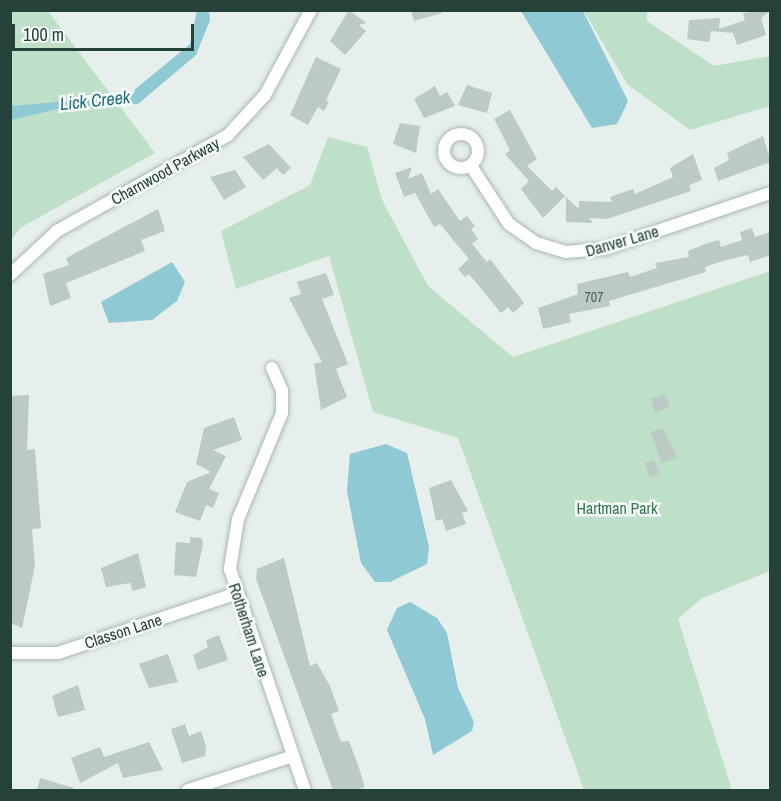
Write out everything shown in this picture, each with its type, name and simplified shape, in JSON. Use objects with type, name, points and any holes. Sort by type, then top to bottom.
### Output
[{"type":"street","name":"Charnwood Parkway","points":[[10,274],[63,227],[228,135],[265,95],[310,10]]},
{"type":"street","name":"Danver Lane","points":[[471,166],[509,224],[536,243],[566,252],[604,249],[771,193]]},
{"type":"street","name":"Rotherham Lane","points":[[272,368],[282,390],[282,413],[231,545],[234,594],[305,790]]},
{"type":"street","name":"Classon Lane","points":[[10,653],[58,653],[234,594]]},
{"type":"street","points":[[188,790],[292,756]]},
{"type":"green space","points":[[11,11],[48,11],[155,153],[20,228],[11,241]]},
{"type":"green space","points":[[584,11],[647,11],[647,21],[714,66],[770,56],[770,106],[690,130],[627,84]]},
{"type":"green space","name":"Hartman Park","points":[[328,137],[367,147],[382,200],[428,286],[513,357],[770,271],[770,571],[702,598],[678,619],[732,790],[584,790],[458,438],[373,412],[329,256],[236,289],[221,231],[310,185]]},
{"type":"water","name":"Lick Creek","points":[[197,11],[209,11],[210,20],[196,55],[138,104],[66,107],[11,120],[11,106],[127,96],[190,44]]},
{"type":"water","points":[[521,11],[583,11],[628,101],[617,124],[592,128]]},
{"type":"water","points":[[172,262],[185,282],[177,301],[152,320],[109,323],[101,302]]},
{"type":"water","points":[[386,444],[407,453],[429,547],[427,564],[390,582],[375,582],[361,563],[347,491],[350,454]]},
{"type":"water","points":[[410,602],[437,618],[447,633],[458,688],[474,722],[472,731],[433,755],[425,719],[387,630],[397,608]]},
{"type":"building","points":[[349,10],[366,23],[359,25],[366,31],[345,55],[330,41]]},
{"type":"building","points":[[411,10],[441,10],[442,13],[414,21]]},
{"type":"building","points":[[771,10],[761,18],[766,35],[737,45],[733,33],[711,31],[709,42],[687,39],[689,20],[720,18],[719,29],[745,20],[743,13]]},
{"type":"building","points":[[316,57],[341,69],[326,100],[329,102],[324,111],[318,107],[308,125],[290,115]]},
{"type":"building","points":[[467,85],[492,93],[487,113],[458,105]]},
{"type":"building","points":[[435,86],[440,96],[447,92],[455,106],[424,118],[414,99]]},
{"type":"building","points":[[510,110],[537,159],[527,166],[552,191],[556,187],[565,196],[543,218],[521,189],[529,181],[505,154],[510,150],[494,119]]},
{"type":"building","points":[[400,123],[420,126],[416,153],[393,144]]},
{"type":"building","points":[[763,136],[771,162],[718,181],[714,168],[729,160],[727,153]]},
{"type":"building","points":[[269,144],[291,168],[283,175],[277,168],[263,180],[243,157]]},
{"type":"building","points":[[693,154],[702,180],[689,185],[691,191],[607,219],[589,218],[593,223],[566,222],[566,197],[579,209],[579,201],[612,202],[610,197],[633,189],[635,194],[673,177],[670,168]]},
{"type":"building","points":[[412,167],[408,179],[422,173],[431,194],[438,189],[460,221],[467,216],[475,226],[471,229],[478,239],[472,244],[487,262],[490,259],[524,303],[513,313],[508,307],[501,313],[469,274],[465,277],[458,269],[469,259],[440,224],[434,227],[415,193],[404,197],[395,173]]},
{"type":"building","points":[[235,170],[246,187],[224,200],[210,177]]},
{"type":"building","points":[[158,209],[165,231],[141,240],[145,251],[66,283],[71,298],[50,306],[43,274],[69,265],[66,258]]},
{"type":"building","points":[[752,228],[755,237],[771,232],[771,255],[750,262],[748,255],[726,260],[705,267],[706,272],[609,301],[610,306],[569,314],[571,322],[543,329],[538,308],[578,294],[577,284],[628,272],[630,277],[657,268],[655,263],[689,257],[688,251],[708,243],[719,240],[721,247],[742,240],[740,232]]},
{"type":"building","points":[[326,273],[334,295],[322,299],[348,364],[336,369],[347,397],[321,410],[314,364],[322,362],[289,298],[301,294],[297,282]]},
{"type":"building","points":[[665,394],[670,407],[655,413],[651,398]]},
{"type":"building","points":[[29,395],[27,450],[35,449],[41,528],[32,529],[35,566],[22,628],[10,623],[10,396]]},
{"type":"building","points":[[234,417],[242,440],[213,450],[226,456],[209,489],[219,493],[213,508],[206,505],[200,521],[175,512],[187,482],[211,472],[196,464],[204,428]]},
{"type":"building","points":[[663,428],[677,458],[661,463],[651,432]]},
{"type":"building","points":[[654,460],[660,474],[650,478],[645,463]]},
{"type":"building","points":[[451,480],[468,511],[462,513],[466,524],[446,531],[442,519],[436,521],[429,488]]},
{"type":"building","points":[[190,537],[202,538],[203,544],[196,577],[174,575],[176,542],[190,543]]},
{"type":"building","points":[[138,553],[146,587],[133,591],[130,583],[106,587],[101,568]]},
{"type":"building","points":[[284,558],[310,666],[317,663],[331,688],[339,711],[331,714],[341,742],[349,741],[365,787],[356,790],[333,790],[256,579],[257,569]]},
{"type":"building","points":[[219,635],[228,660],[198,670],[193,655],[208,647],[206,640]]},
{"type":"building","points":[[168,654],[178,682],[149,688],[139,664]]},
{"type":"building","points":[[78,685],[85,710],[58,717],[52,696]]},
{"type":"building","points":[[185,724],[189,736],[201,731],[206,746],[205,756],[182,763],[171,729]]},
{"type":"building","points":[[149,742],[163,770],[123,778],[118,763],[80,783],[71,758],[100,747],[104,757]]},
{"type":"building","points":[[40,778],[74,788],[73,790],[37,790]]}]
